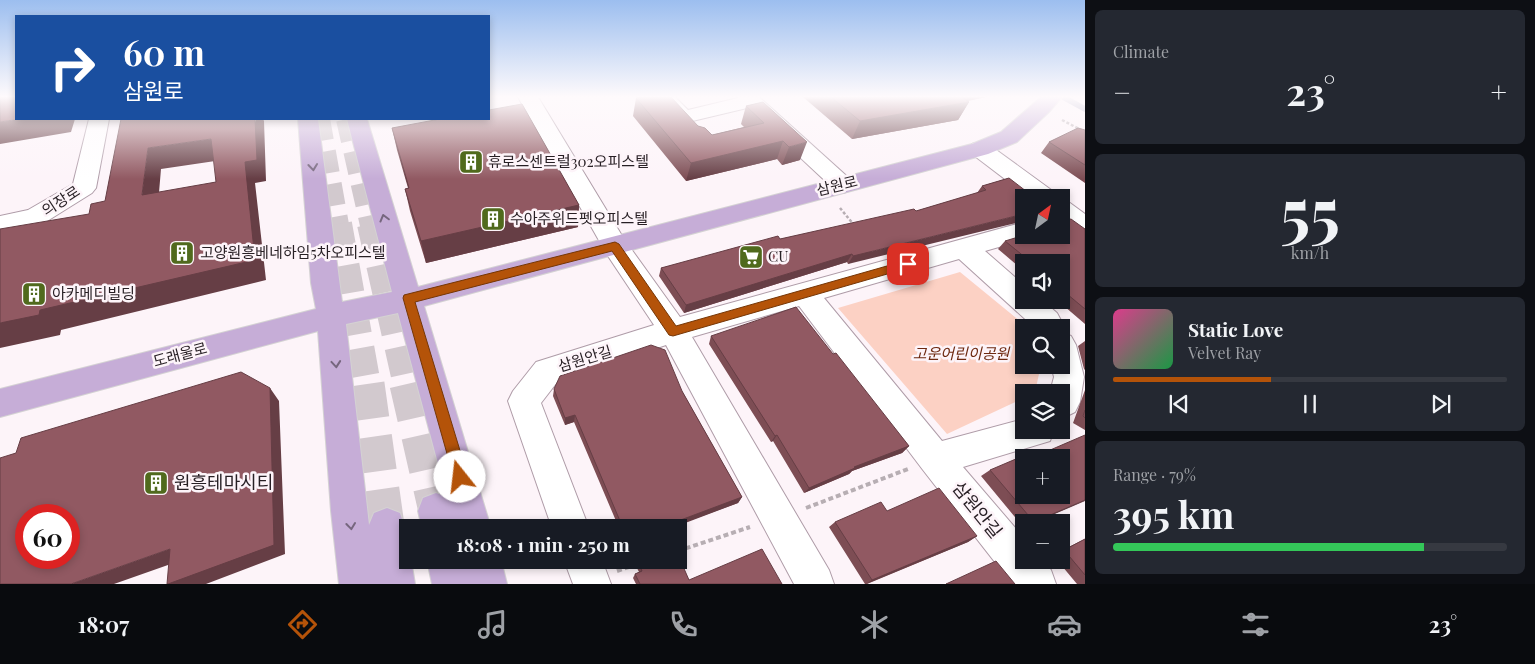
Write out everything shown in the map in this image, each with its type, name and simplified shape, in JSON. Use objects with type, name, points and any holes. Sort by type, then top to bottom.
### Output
[{"type":"main road","points":[[309,124],[325,283],[346,312],[349,511],[358,584]]},
{"type":"main road","points":[[358,124],[471,519]]},
{"type":"main road","name":"삼원로","points":[[346,312],[420,297],[615,246],[842,196],[980,149],[1009,137],[1028,124]]},
{"type":"main road","name":"도래울로","points":[[0,403],[346,312]]},
{"type":"main road","points":[[387,526],[396,584]]},
{"type":"main road","points":[[448,569],[451,584]]},
{"type":"main road","points":[[484,569],[488,584]]},
{"type":"street","name":"의장로","points":[[0,225],[36,217],[84,188],[98,124]]},
{"type":"street","points":[[544,124],[615,246],[673,331],[815,584]]},
{"type":"street","points":[[773,124],[842,196]]},
{"type":"street","points":[[980,149],[1034,189]]},
{"type":"street","name":"삼원안길","points":[[568,519],[524,401],[547,370],[673,331],[1015,234]]},
{"type":"street","points":[[964,248],[1045,319]]},
{"type":"street","name":"삼원안길","points":[[805,294],[935,459],[1037,584]]},
{"type":"street","points":[[935,459],[1015,436]]},
{"type":"path","points":[[842,196],[858,231]]},
{"type":"path","points":[[589,575],[616,569]]},
{"type":"green space","name":"고운어린이공원","points":[[960,272],[1017,319],[1015,319],[1015,374],[1039,374],[1037,384],[1015,384],[1015,402],[947,434],[838,308]]},
{"type":"building","points":[[120,124],[255,124],[257,160],[245,162],[255,260],[40,310],[39,315],[0,323],[0,229],[89,214],[91,204],[105,201]],"holes":[[[211,139],[216,182],[142,195],[148,148]]]},
{"type":"building","points":[[412,124],[533,124],[579,205],[421,241],[405,189],[409,188],[392,128]]},
{"type":"building","points":[[658,124],[696,124],[705,128],[712,135],[759,124],[787,124],[807,142],[789,147],[783,141],[691,163]]},
{"type":"building","points":[[1078,128],[1085,130],[1085,165],[1049,142]]},
{"type":"building","points":[[1009,178],[1023,189],[1015,189],[1015,216],[853,256],[852,254],[686,305],[661,268],[778,236],[780,239],[914,209],[916,211],[986,190],[982,186]]},
{"type":"building","points":[[1070,219],[1085,229],[1085,309],[1070,296],[1070,254],[1021,254],[1005,241],[1015,238],[1015,244],[1070,244]]},
{"type":"building","points":[[796,307],[833,354],[836,353],[909,446],[854,467],[809,488],[777,435],[775,436],[711,336]]},
{"type":"building","points":[[651,345],[665,350],[682,391],[742,497],[683,519],[619,519],[575,415],[565,418],[554,389],[560,376]]},
{"type":"building","name":"원흥테마시티","points":[[241,372],[270,388],[274,545],[168,584],[170,549],[71,584],[0,584],[0,458],[16,453],[21,438]]},
{"type":"building","points":[[1085,435],[1085,500],[1053,514],[1027,514],[1019,504],[1070,504],[1070,449],[1053,449]]},
{"type":"building","points":[[1015,459],[1015,500],[990,470]]},
{"type":"building","points":[[939,488],[977,536],[872,580],[835,522],[881,502],[887,511]]},
{"type":"building","points":[[1085,539],[1085,575],[1070,557],[1070,547]]},
{"type":"building","points":[[762,549],[782,584],[640,584],[635,574],[642,571],[641,569],[684,569],[689,580]]},
{"type":"building","points":[[996,561],[1015,584],[946,584]]},
{"type":"tunnel","points":[[320,124],[338,225]]},
{"type":"tunnel","points":[[348,124],[371,225]]},
{"type":"tunnel","points":[[338,224],[367,385]]},
{"type":"tunnel","points":[[371,224],[407,385]]},
{"type":"tunnel","points":[[367,384],[387,526]]},
{"type":"tunnel","points":[[407,384],[436,511]]},
{"type":"place","name":"휴로스센트럴302오피스텔","points":[[471,162]]},
{"type":"place","name":"수아주위드펫오피스텔","points":[[493,219]]},
{"type":"place","name":"고양원흥베네하임5차오피스텔","points":[[182,253]]},
{"type":"place","name":"CU","points":[[751,257]]},
{"type":"place","name":"아카메디빌딩","points":[[34,294]]},
{"type":"place","name":"원흥테마시티","points":[[156,483]]},
{"type":"route","points":[[460,477],[408,298],[420,297],[615,246],[673,331],[908,264]]}]
